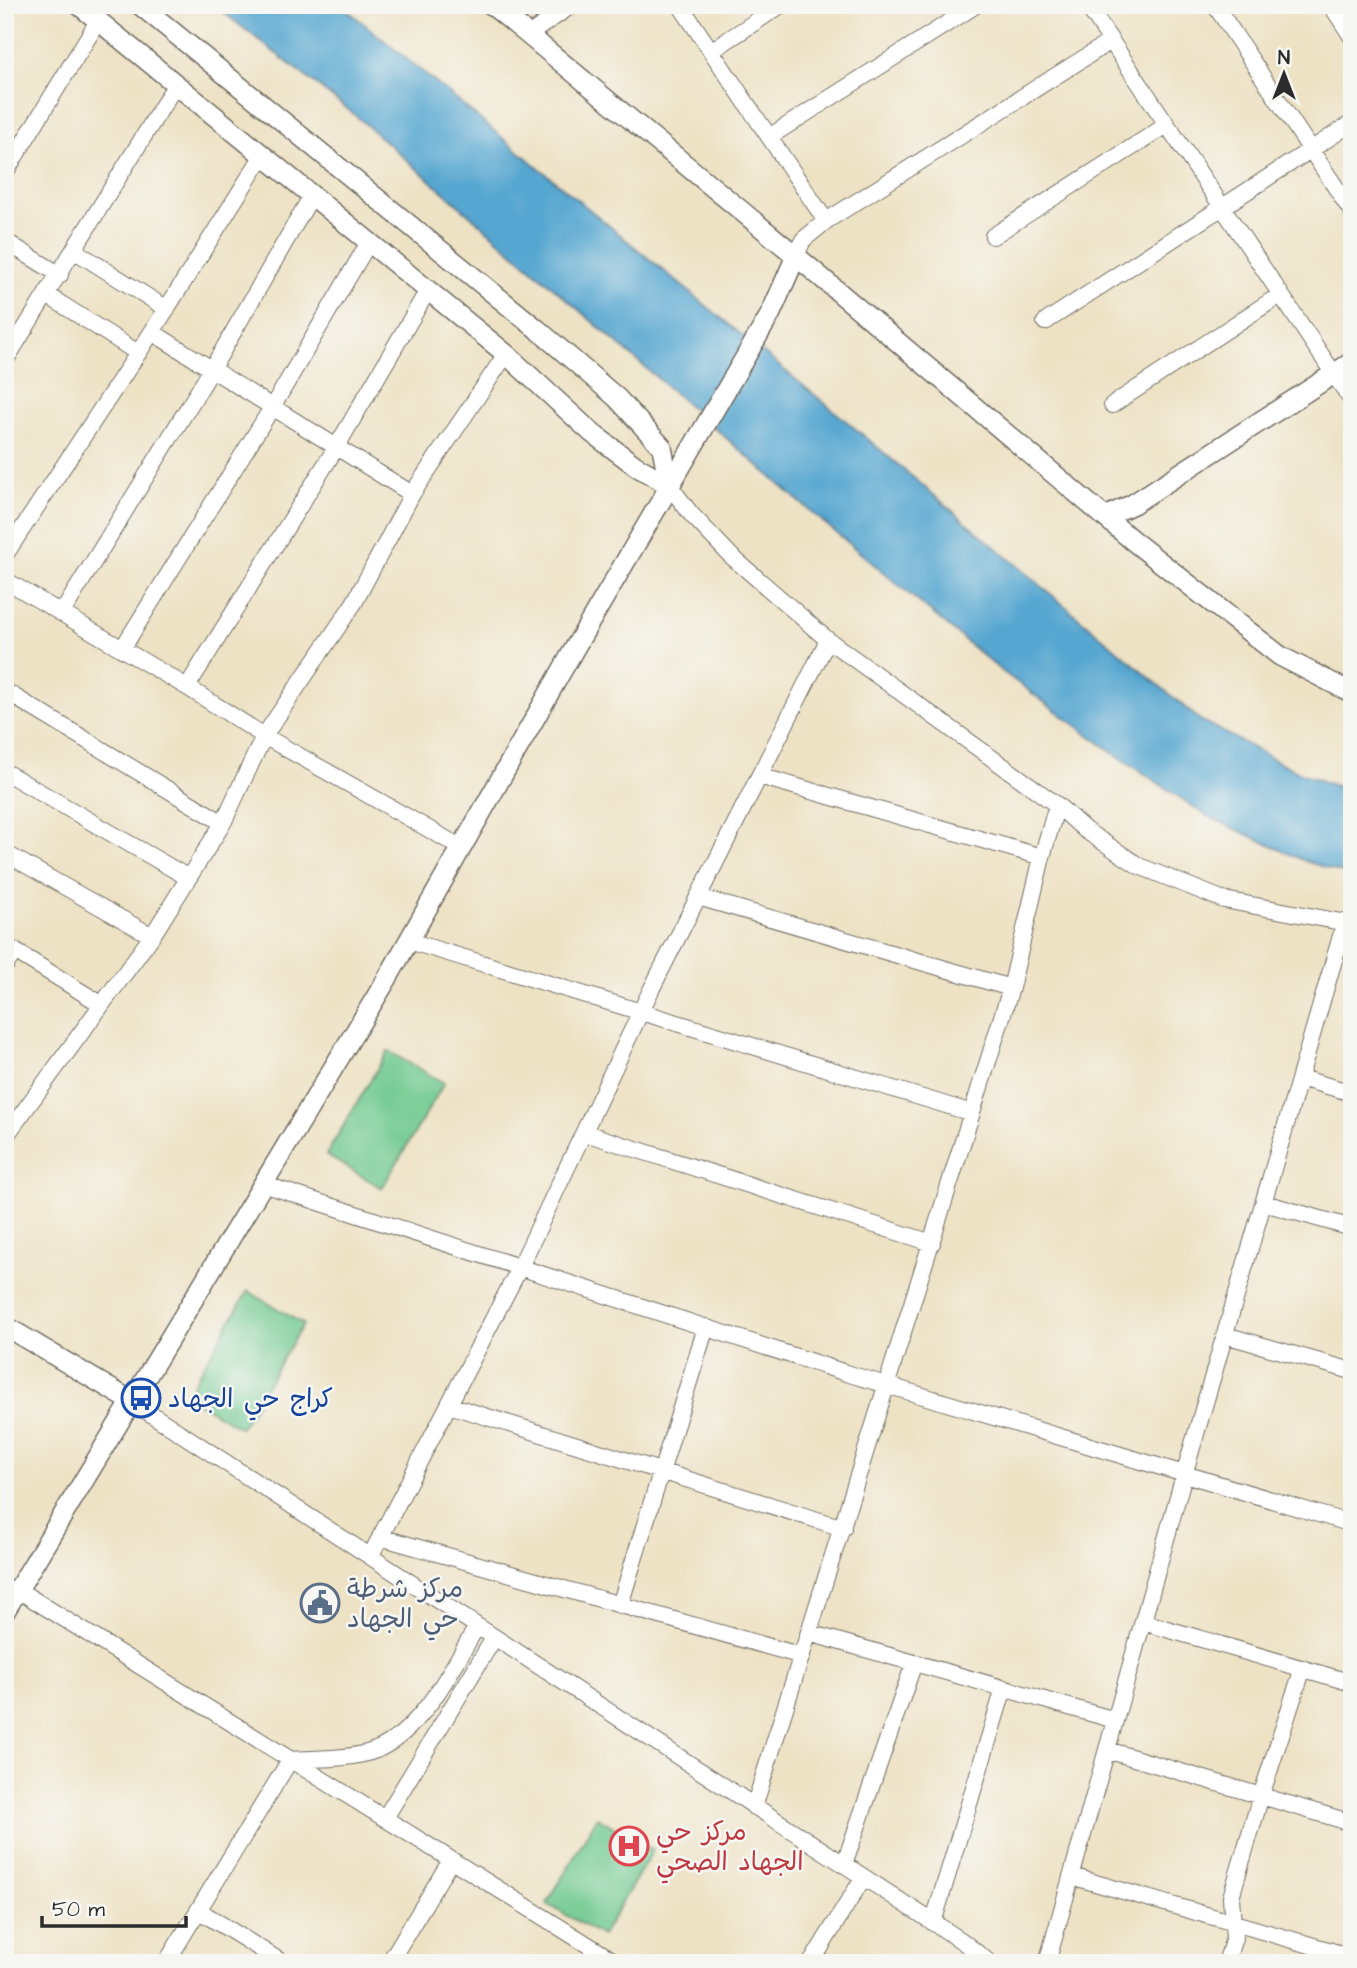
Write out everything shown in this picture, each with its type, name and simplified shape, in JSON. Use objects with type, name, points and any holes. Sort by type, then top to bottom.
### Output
[{"type":"street","points":[[79,5],[506,354],[592,433],[636,466],[669,485],[691,514],[731,556],[828,640],[1057,806],[1085,830],[1139,866],[1224,900],[1349,923],[1344,957],[1300,1078],[1184,1475],[1047,1963]]},
{"type":"street","points":[[140,5],[537,329],[617,398],[662,447],[669,485]]},
{"type":"street","points":[[492,5],[796,256],[1105,517],[1280,656],[1352,694]]},
{"type":"street","points":[[528,34],[572,5]]},
{"type":"street","points":[[680,5],[826,221]]},
{"type":"street","points":[[711,51],[781,5]]},
{"type":"street","points":[[769,137],[976,5]]},
{"type":"street","points":[[1087,5],[1352,401]]},
{"type":"street","points":[[1215,5],[1352,212]]},
{"type":"street","points":[[1331,5],[1352,37]]},
{"type":"street","points":[[5,173],[98,21]]},
{"type":"street","points":[[5,1611],[409,941],[669,485],[770,315],[803,240],[826,221],[1111,41]]},
{"type":"street","points":[[5,361],[176,84]]},
{"type":"street","points":[[1045,322],[1352,123]]},
{"type":"street","points":[[993,236],[1167,125]]},
{"type":"street","points":[[5,555],[138,354],[263,155]]},
{"type":"street","points":[[62,613],[212,369],[312,195]]},
{"type":"street","points":[[5,241],[60,275]]},
{"type":"street","points":[[122,649],[273,406],[369,242]]},
{"type":"street","points":[[75,251],[167,309]]},
{"type":"street","points":[[187,687],[337,446],[428,290]]},
{"type":"street","points":[[47,295],[138,354]]},
{"type":"street","points":[[1112,405],[1280,295]]},
{"type":"street","points":[[152,332],[412,494]]},
{"type":"street","points":[[5,1137],[152,936],[223,822],[264,736],[354,603],[412,494],[506,354]]},
{"type":"street","points":[[1105,517],[1133,504],[1352,362]]},
{"type":"street","points":[[5,580],[187,687],[264,736],[461,848]]},
{"type":"street","points":[[370,1557],[520,1267],[641,1012],[828,640]]},
{"type":"street","points":[[5,691],[223,822]]},
{"type":"street","points":[[5,772],[187,877]]},
{"type":"street","points":[[759,776],[1042,857]]},
{"type":"street","points":[[754,1807],[1011,988],[1057,806]]},
{"type":"street","points":[[5,853],[152,936]]},
{"type":"street","points":[[698,897],[1011,988]]},
{"type":"street","points":[[409,941],[972,1113]]},
{"type":"street","points":[[5,966],[10,948],[101,1003]]},
{"type":"street","points":[[1300,1078],[1352,1093]]},
{"type":"street","points":[[585,1133],[932,1243]]},
{"type":"street","points":[[263,1184],[888,1385],[1352,1524]]},
{"type":"street","points":[[1264,1203],[1352,1228]]},
{"type":"street","points":[[5,1326],[131,1401],[933,1923],[990,1963]]},
{"type":"street","points":[[620,1605],[706,1327]]},
{"type":"street","points":[[1225,1335],[1352,1371]]},
{"type":"street","points":[[449,1405],[843,1528]]},
{"type":"street","points":[[380,1537],[802,1656]]},
{"type":"street","points":[[18,1590],[617,1963]]},
{"type":"street","points":[[1143,1622],[1352,1683]]},
{"type":"street","points":[[290,1760],[356,1755],[377,1749],[398,1737],[421,1714],[446,1679],[477,1626]]},
{"type":"street","points":[[809,1633],[1115,1720]]},
{"type":"street","points":[[385,1818],[494,1638]]},
{"type":"street","points":[[844,1865],[914,1663]]},
{"type":"street","points":[[1226,1963],[1234,1938],[1231,1897],[1303,1668]]},
{"type":"street","points":[[933,1923],[1004,1688]]},
{"type":"street","points":[[1107,1750],[1352,1823]]},
{"type":"street","points":[[166,1963],[290,1760]]},
{"type":"street","points":[[389,1963],[451,1860]]},
{"type":"street","points":[[1071,1876],[1352,1957]]},
{"type":"street","points":[[811,1963],[863,1878]]},
{"type":"street","points":[[198,1910],[283,1963]]},
{"type":"green space","points":[[388,1051],[444,1083],[382,1188],[326,1155]]},
{"type":"green space","points":[[248,1291],[303,1324],[241,1428],[186,1396]]},
{"type":"green space","points":[[597,1817],[653,1850],[602,1936],[547,1904]]},
{"type":"water","points":[[214,5],[341,5],[845,420],[1200,720],[1298,772],[1352,792],[1352,876],[1305,861],[1207,816],[1115,754],[999,669],[809,510],[355,115]]},
{"type":"place","name":"كراج حي الجهاد","points":[[141,1398]]},
{"type":"place","name":"مركز شرطة حي الجهاد","points":[[320,1603]]},
{"type":"place","name":"مركز حي الجهاد الصحي","points":[[629,1846]]}]
